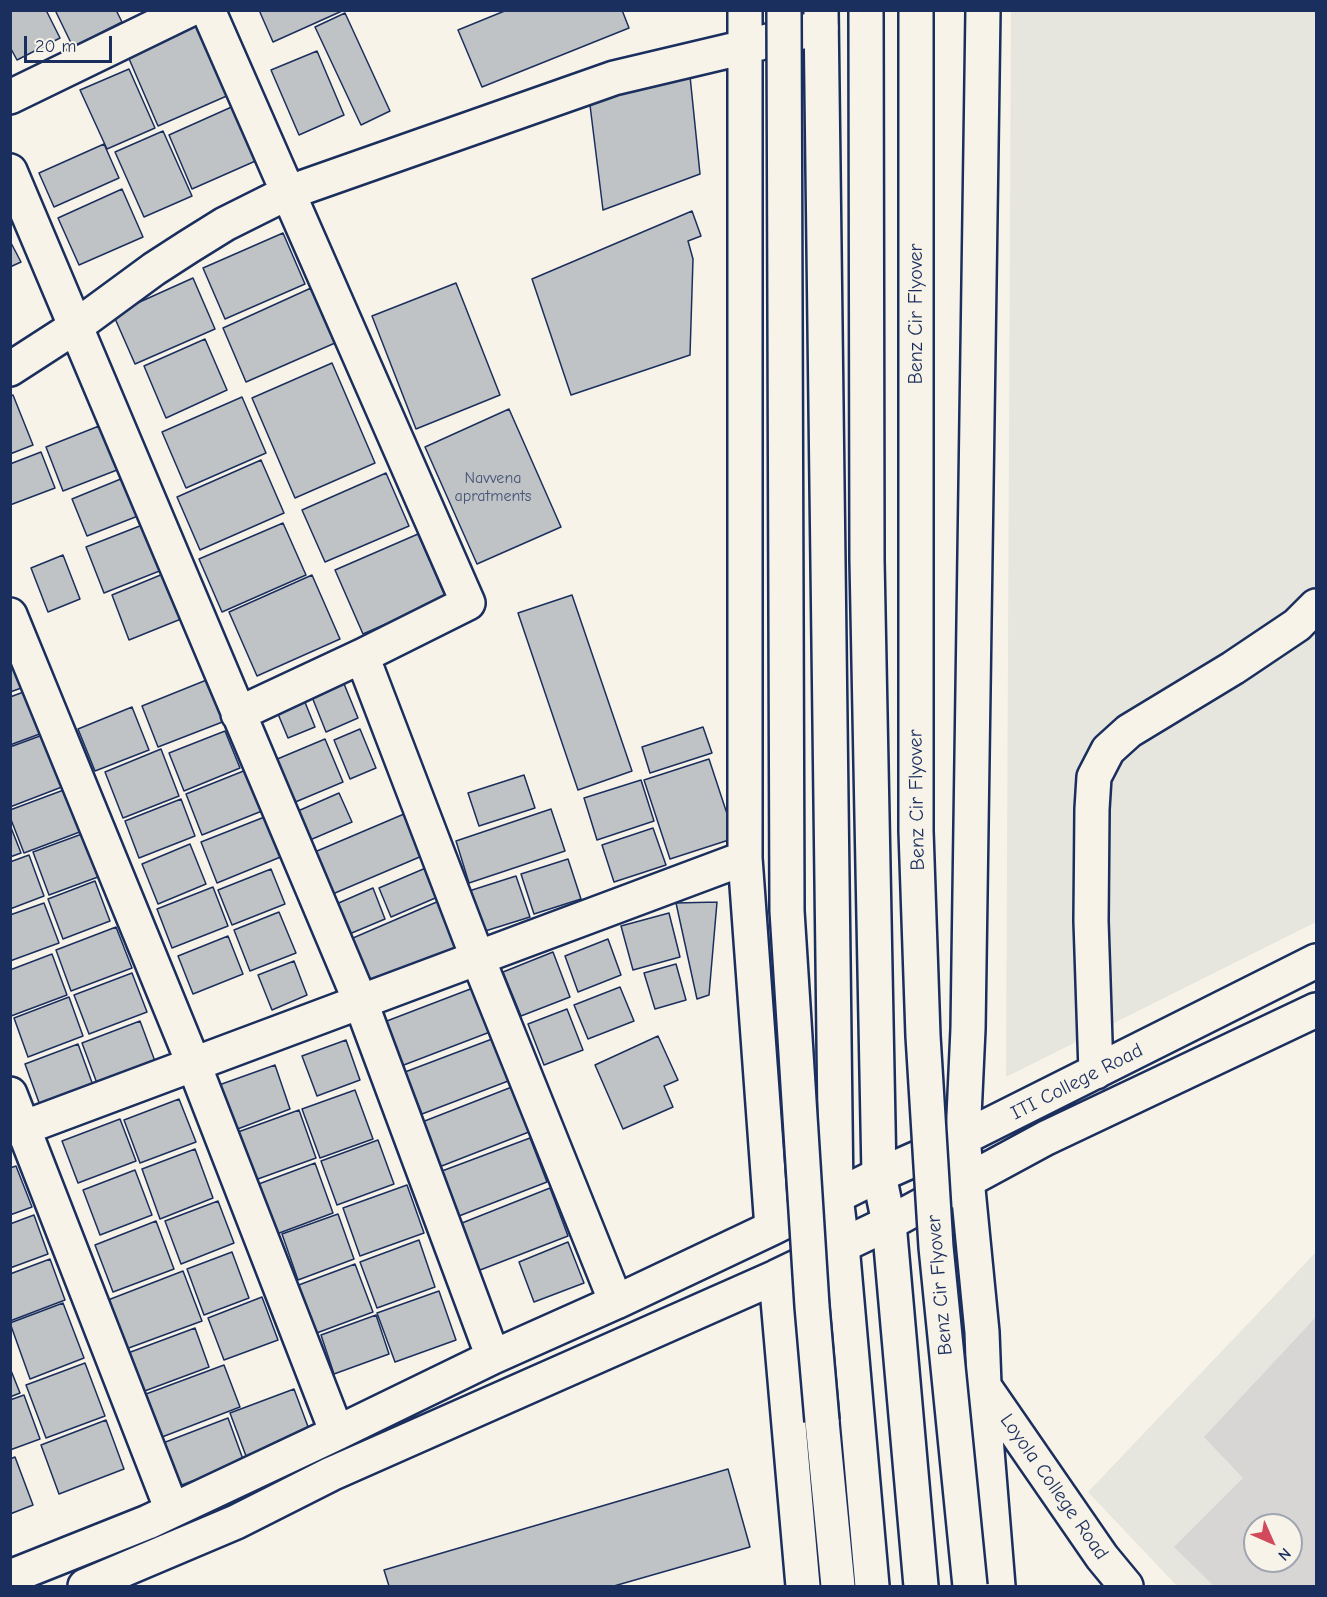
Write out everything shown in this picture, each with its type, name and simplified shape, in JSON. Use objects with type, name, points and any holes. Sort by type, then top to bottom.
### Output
[{"type":"street","points":[[10,97],[189,10]]},
{"type":"street","points":[[208,10],[468,603],[238,714]]},
{"type":"street","points":[[745,10],[745,858],[772,1228]]},
{"type":"street","points":[[784,10],[787,911],[812,1306],[838,1587]]},
{"type":"street","points":[[866,10],[867,560],[879,1175],[889,1223],[921,1587]]},
{"type":"street","name":"Benz Cir Flyover","points":[[916,10],[916,831],[922,1035],[936,1247],[970,1587]]},
{"type":"street","points":[[983,10],[968,1029],[963,1138],[982,1332],[998,1587]]},
{"type":"street","points":[[10,369],[75,327],[188,247],[225,224],[287,193],[614,78],[745,48],[821,19],[836,1197],[872,1587]]},
{"type":"street","points":[[10,171],[361,1003],[494,1357]]},
{"type":"street","points":[[1096,1072],[1091,921],[1094,777],[1108,750],[1129,731],[1242,662],[1297,625],[1317,606]]},
{"type":"street","points":[[10,615],[194,1065],[337,1433]]},
{"type":"street","points":[[362,656],[478,959],[616,1302]]},
{"type":"street","points":[[23,1128],[745,858]]},
{"type":"street","name":"ITI College Road","points":[[10,1577],[160,1516],[494,1357],[616,1302],[879,1175],[963,1138],[1317,962]]},
{"type":"street","name":"ITI College Road","points":[[85,1587],[236,1522],[332,1474],[776,1278],[889,1223],[1046,1138],[1317,1010]]},
{"type":"street","points":[[10,1094],[160,1516]]},
{"type":"street","points":[[776,1278],[803,1587]]},
{"type":"street","name":"Loyola College Road","points":[[984,1386],[1102,1557],[1126,1587]]},
{"type":"shaded area","points":[[1011,11],[1316,11],[1316,922],[1006,1077]]},
{"type":"shaded area","points":[[1316,1252],[1316,1586],[1177,1586],[1088,1492]]},
{"type":"shaded area","points":[[1316,1317],[1316,1586],[1214,1586],[1174,1547],[1243,1478],[1204,1437]]},
{"type":"building","points":[[10,10],[46,10],[60,38],[17,60],[10,47]]},
{"type":"building","points":[[55,10],[116,10],[122,22],[73,47]]},
{"type":"building","points":[[259,10],[342,10],[342,11],[273,42]]},
{"type":"building","points":[[507,10],[622,10],[629,28],[482,87],[458,30]]},
{"type":"building","points":[[345,13],[390,111],[361,125],[315,27]]},
{"type":"building","points":[[197,23],[229,95],[158,126],[127,54]]},
{"type":"building","points":[[317,51],[344,115],[299,135],[271,70]]},
{"type":"building","points":[[129,69],[155,128],[107,149],[80,90]]},
{"type":"building","points":[[690,76],[700,174],[603,210],[588,89]]},
{"type":"building","points":[[236,105],[260,159],[192,189],[169,135]]},
{"type":"building","points":[[163,131],[192,196],[144,217],[115,152]]},
{"type":"building","points":[[104,144],[119,178],[54,207],[39,173]]},
{"type":"building","points":[[122,189],[143,237],[79,265],[58,218]]},
{"type":"building","points":[[692,211],[701,236],[688,241],[693,259],[690,355],[571,395],[532,279]]},
{"type":"building","points":[[283,233],[305,284],[225,319],[203,268]]},
{"type":"building","points":[[10,241],[21,262],[10,267]]},
{"type":"building","points":[[193,278],[215,329],[135,364],[113,314]]},
{"type":"building","points":[[456,283],[500,395],[416,429],[372,316]]},
{"type":"building","points":[[311,288],[335,343],[246,382],[223,328]]},
{"type":"building","points":[[205,339],[227,390],[166,418],[144,366]]},
{"type":"building","points":[[332,363],[375,463],[295,498],[252,398]]},
{"type":"building","points":[[13,395],[33,445],[10,454],[10,396]]},
{"type":"building","points":[[242,397],[266,453],[186,488],[162,432]]},
{"type":"building","points":[[509,409],[561,527],[477,564],[425,447]]},
{"type":"building","points":[[99,426],[117,470],[63,491],[46,447]]},
{"type":"building","points":[[41,452],[55,488],[10,505],[10,464]]},
{"type":"building","points":[[261,460],[284,513],[200,550],[177,497]]},
{"type":"building","points":[[386,473],[409,526],[325,562],[302,510]]},
{"type":"building","points":[[128,476],[143,514],[87,536],[72,499]]},
{"type":"building","points":[[150,522],[167,568],[104,593],[86,547]]},
{"type":"building","points":[[283,523],[306,575],[222,612],[199,559]]},
{"type":"building","points":[[418,534],[446,598],[363,634],[335,570]]},
{"type":"building","points":[[63,555],[80,599],[48,612],[31,568]]},
{"type":"building","points":[[163,574],[181,619],[129,640],[112,595]]},
{"type":"building","points":[[312,575],[340,639],[257,676],[229,612]]},
{"type":"building","points":[[572,595],[632,771],[578,790],[518,613]]},
{"type":"building","points":[[10,634],[30,685],[10,692]]},
{"type":"building","points":[[340,674],[358,718],[326,732],[308,687]]},
{"type":"building","points":[[209,679],[225,721],[158,747],[142,706]]},
{"type":"building","points":[[29,690],[45,732],[10,745],[10,697]]},
{"type":"building","points":[[300,690],[315,727],[288,738],[273,702]]},
{"type":"building","points":[[132,707],[149,750],[95,771],[78,729]]},
{"type":"building","points":[[703,727],[712,753],[650,773],[642,747]]},
{"type":"building","points":[[360,729],[376,768],[350,779],[334,740]]},
{"type":"building","points":[[225,731],[240,768],[184,791],[169,753]]},
{"type":"building","points":[[48,733],[67,785],[10,807],[10,747]]},
{"type":"building","points":[[325,739],[343,782],[293,803],[275,760]]},
{"type":"building","points":[[161,749],[179,796],[123,818],[105,772]]},
{"type":"building","points":[[709,759],[735,838],[670,859],[644,780]]},
{"type":"building","points":[[246,770],[262,811],[202,835],[186,794]]},
{"type":"building","points":[[524,775],[535,808],[479,826],[468,793]]},
{"type":"building","points":[[641,780],[654,821],[597,840],[584,798]]},
{"type":"building","points":[[69,788],[85,830],[24,853],[10,817],[10,810]]},
{"type":"building","points":[[339,793],[352,822],[310,840],[298,811]]},
{"type":"building","points":[[181,799],[195,836],[139,858],[125,821]]},
{"type":"building","points":[[551,809],[565,851],[469,883],[456,841]]},
{"type":"building","points":[[404,814],[422,856],[328,896],[310,854]]},
{"type":"building","points":[[267,816],[283,856],[217,883],[201,842]]},
{"type":"building","points":[[10,825],[21,853],[10,857]]},
{"type":"building","points":[[653,828],[666,865],[614,882],[602,845]]},
{"type":"building","points":[[82,834],[98,877],[49,895],[33,852]]},
{"type":"building","points":[[190,844],[206,884],[158,904],[142,864]]},
{"type":"building","points":[[29,855],[44,896],[10,909],[10,862]]},
{"type":"building","points":[[568,859],[581,899],[534,914],[521,874]]},
{"type":"building","points":[[428,867],[440,896],[391,917],[379,888]]},
{"type":"building","points":[[271,869],[285,904],[232,925],[218,890]]},
{"type":"building","points":[[516,876],[530,917],[482,932],[469,891]]},
{"type":"building","points":[[95,881],[110,921],[63,939],[48,899]]},
{"type":"building","points":[[213,887],[228,926],[172,948],[157,909]]},
{"type":"building","points":[[373,888],[385,919],[347,935],[334,905]]},
{"type":"building","points":[[439,901],[458,948],[365,987],[346,941]]},
{"type":"building","points":[[717,902],[709,995],[697,999],[676,903]]},
{"type":"building","points":[[44,903],[59,943],[10,961],[10,915]]},
{"type":"building","points":[[279,912],[296,953],[250,971],[234,930]]},
{"type":"building","points":[[669,913],[680,957],[633,970],[621,926]]},
{"type":"building","points":[[116,927],[132,968],[71,991],[56,950]]},
{"type":"building","points":[[228,936],[243,974],[193,994],[178,956]]},
{"type":"building","points":[[608,939],[621,975],[578,992],[565,956]]},
{"type":"building","points":[[553,952],[570,997],[521,1016],[503,972]]},
{"type":"building","points":[[52,954],[67,995],[11,1016],[10,970]]},
{"type":"building","points":[[294,961],[307,995],[272,1010],[258,975]]},
{"type":"building","points":[[676,964],[686,1000],[655,1009],[644,973]]},
{"type":"building","points":[[132,973],[147,1012],[89,1034],[74,995]]},
{"type":"building","points":[[620,987],[634,1021],[588,1039],[574,1005]]},
{"type":"building","points":[[473,988],[490,1032],[396,1068],[379,1024]]},
{"type":"building","points":[[69,997],[83,1036],[28,1057],[14,1018]]},
{"type":"building","points":[[567,1009],[583,1050],[544,1065],[528,1024]]},
{"type":"building","points":[[140,1021],[156,1064],[98,1086],[82,1043]]},
{"type":"building","points":[[500,1036],[516,1078],[422,1114],[405,1072]]},
{"type":"building","points":[[658,1036],[678,1080],[664,1086],[673,1107],[623,1129],[595,1065]]},
{"type":"building","points":[[346,1040],[360,1080],[317,1096],[302,1056]]},
{"type":"building","points":[[78,1044],[94,1088],[41,1108],[25,1064]]},
{"type":"building","points":[[275,1065],[290,1109],[235,1130],[219,1085]]},
{"type":"building","points":[[517,1085],[534,1130],[434,1169],[417,1124]]},
{"type":"building","points":[[355,1090],[373,1139],[320,1158],[302,1109]]},
{"type":"building","points":[[179,1099],[196,1142],[140,1163],[124,1120]]},
{"type":"building","points":[[299,1110],[316,1158],[255,1180],[238,1132]]},
{"type":"building","points":[[120,1119],[136,1161],[78,1183],[62,1141]]},
{"type":"building","points":[[530,1138],[547,1182],[459,1216],[442,1171]]},
{"type":"building","points":[[378,1140],[394,1184],[337,1205],[321,1161]]},
{"type":"building","points":[[195,1149],[213,1198],[160,1219],[142,1169]]},
{"type":"building","points":[[315,1163],[333,1213],[274,1235],[256,1185]]},
{"type":"building","points":[[16,1166],[32,1207],[10,1215],[10,1168]]},
{"type":"building","points":[[135,1170],[152,1215],[100,1235],[83,1190]]},
{"type":"building","points":[[407,1185],[424,1233],[360,1256],[343,1208]]},
{"type":"building","points":[[550,1188],[568,1236],[475,1272],[457,1225]]},
{"type":"building","points":[[218,1201],[234,1243],[181,1264],[165,1221]]},
{"type":"building","points":[[338,1214],[354,1259],[298,1280],[282,1234]]},
{"type":"building","points":[[34,1215],[48,1254],[10,1268],[10,1224]]},
{"type":"building","points":[[156,1221],[174,1269],[113,1292],[95,1245]]},
{"type":"building","points":[[419,1240],[435,1287],[377,1308],[360,1262]]},
{"type":"building","points":[[568,1242],[584,1283],[534,1302],[519,1262]]},
{"type":"building","points":[[232,1252],[249,1298],[204,1315],[187,1269]]},
{"type":"building","points":[[50,1259],[65,1300],[10,1321],[10,1274]]},
{"type":"building","points":[[355,1264],[373,1312],[314,1334],[296,1286]]},
{"type":"building","points":[[183,1271],[202,1321],[126,1349],[108,1300]]},
{"type":"building","points":[[439,1291],[456,1340],[395,1362],[377,1313]]},
{"type":"building","points":[[262,1297],[278,1340],[224,1360],[208,1318]]},
{"type":"building","points":[[63,1303],[84,1358],[30,1379],[10,1323]]},
{"type":"building","points":[[376,1315],[389,1354],[334,1374],[321,1335]]},
{"type":"building","points":[[195,1328],[209,1367],[142,1392],[128,1353]]},
{"type":"building","points":[[85,1363],[105,1416],[46,1438],[26,1385]]},
{"type":"building","points":[[224,1365],[240,1407],[162,1437],[146,1394]]},
{"type":"building","points":[[10,1368],[20,1393],[10,1397]]},
{"type":"building","points":[[294,1389],[310,1432],[246,1456],[230,1413]]},
{"type":"building","points":[[24,1395],[40,1439],[10,1450],[10,1400]]},
{"type":"building","points":[[228,1418],[244,1462],[179,1486],[163,1443]]},
{"type":"building","points":[[106,1420],[124,1469],[59,1494],[41,1445]]},
{"type":"building","points":[[15,1457],[33,1505],[10,1514],[10,1459]]},
{"type":"building","points":[[728,1469],[750,1547],[614,1586],[389,1586],[384,1570]]}]
